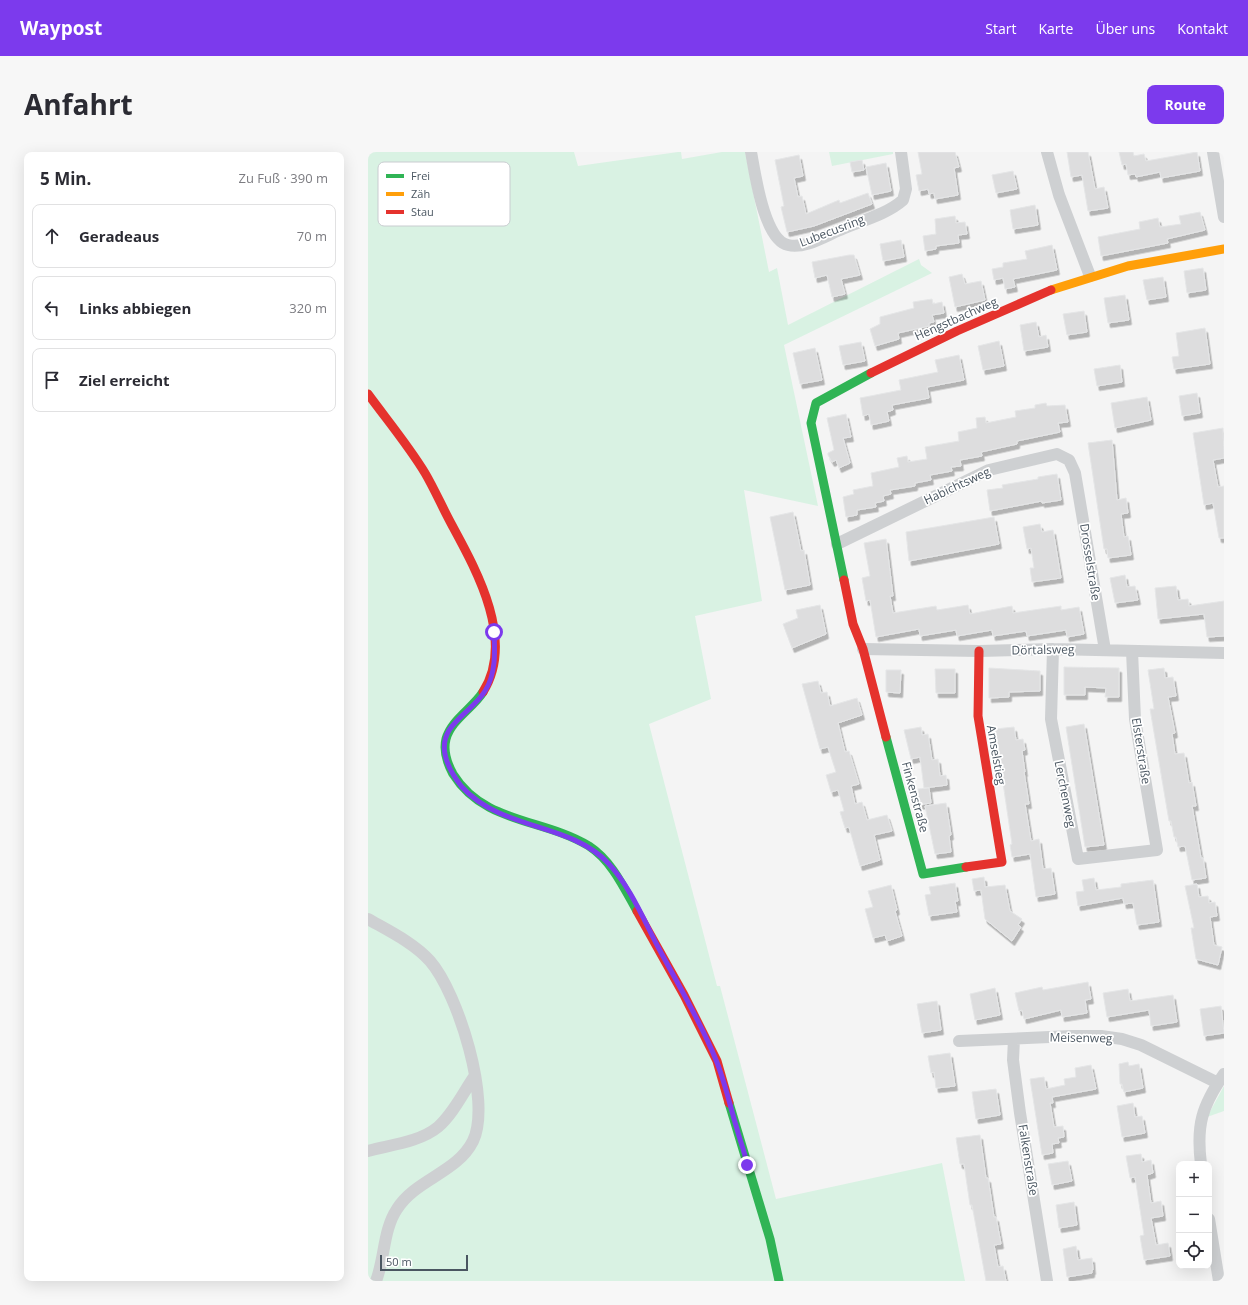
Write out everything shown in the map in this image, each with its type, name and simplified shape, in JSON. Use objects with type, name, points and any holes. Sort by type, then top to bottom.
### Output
[{"type":"street","name":"Lubecusring","points":[[751,152],[758,187],[770,228],[778,240],[791,246],[813,242],[890,208],[903,200],[906,189],[901,152]]},
{"type":"street","points":[[1047,152],[1059,195],[1090,276]]},
{"type":"street","points":[[1213,152],[1224,217]]},
{"type":"street","name":"Hengstbachweg","points":[[837,544],[811,423],[816,403],[892,362],[1060,286],[1128,266],[1224,249]]},
{"type":"street","points":[[368,394],[422,469],[475,568],[485,589],[491,613],[495,642],[492,679],[483,695],[447,733],[444,748],[449,768],[465,790],[483,805],[510,818],[588,846],[608,862],[622,882],[680,988],[717,1061],[770,1239],[779,1281]]},
{"type":"street","name":"Habichtsweg","points":[[837,544],[990,470],[1057,454],[1069,460],[1075,473]]},
{"type":"street","name":"Drosselstraße","points":[[1075,473],[1105,650]]},
{"type":"street","points":[[837,544],[853,624],[863,648]]},
{"type":"street","name":"Dörtalsweg","points":[[863,648],[980,652],[1053,649],[1224,653]]},
{"type":"street","name":"Finkenstraße","points":[[863,648],[922,874],[1002,862]]},
{"type":"street","name":"Lerchenweg","points":[[1053,649],[1051,719],[1078,859],[1157,850]]},
{"type":"street","name":"Elsterstraße","points":[[1132,651],[1135,719],[1157,850]]},
{"type":"street","name":"Amselstieg","points":[[980,652],[978,716],[1002,862]]},
{"type":"street","points":[[368,919],[417,949],[435,967],[449,991],[462,1023],[474,1077],[479,1112],[473,1141],[456,1162],[421,1185],[397,1208],[388,1230],[376,1281]]},
{"type":"street","name":"Meisenweg","points":[[958,1041],[1101,1036],[1122,1039],[1141,1045],[1221,1078]]},
{"type":"street","name":"Falkenstraße","points":[[1014,1039],[1012,1060],[1047,1281]]},
{"type":"street","points":[[368,1151],[419,1137],[432,1131],[442,1122],[474,1077]]},
{"type":"street","points":[[1201,1161],[1199,1138],[1202,1116],[1210,1093],[1221,1078]]},
{"type":"street","points":[[1211,1233],[1219,1281]]},
{"type":"green space","points":[[368,152],[574,152],[578,166],[678,152],[681,152],[682,159],[722,152],[745,152],[769,272],[777,268],[788,325],[919,259],[921,265],[932,273],[784,345],[818,506],[744,490],[762,601],[695,616],[711,699],[649,724],[717,986],[720,986],[776,1199],[942,1163],[965,1281],[368,1281]]},
{"type":"green space","points":[[829,152],[893,152],[893,154],[832,166]]},
{"type":"green space","points":[[1224,1086],[1224,1111],[1207,1117]]},
{"type":"building","points":[[918,152],[955,152],[959,167],[954,168],[958,195],[935,199],[934,193],[929,194],[928,189],[919,191],[916,175],[922,174]]},
{"type":"building","points":[[1067,152],[1088,152],[1095,189],[1104,187],[1108,208],[1088,211],[1082,175],[1071,177]]},
{"type":"building","points":[[1119,152],[1133,152],[1134,156],[1144,154],[1146,161],[1197,152],[1200,171],[1161,178],[1160,172],[1136,177],[1135,174],[1128,175],[1126,164],[1122,165]]},
{"type":"building","points":[[799,155],[803,176],[794,178],[798,197],[802,196],[806,214],[839,200],[840,203],[868,193],[872,204],[814,226],[787,232],[781,207],[784,206],[775,160]]},
{"type":"building","points":[[862,160],[864,170],[852,172],[850,162]]},
{"type":"building","points":[[886,163],[891,191],[872,195],[866,167]]},
{"type":"building","points":[[1013,171],[1017,189],[996,193],[992,175]]},
{"type":"building","points":[[1035,205],[1038,225],[1013,229],[1010,210]]},
{"type":"building","points":[[1200,212],[1205,230],[1167,239],[1168,243],[1101,256],[1098,237],[1140,229],[1139,222],[1158,218],[1160,227],[1181,224],[1179,216]]},
{"type":"building","points":[[955,216],[956,223],[965,222],[967,234],[958,235],[959,243],[936,246],[936,249],[925,251],[923,236],[936,234],[935,219]]},
{"type":"building","points":[[901,240],[904,257],[883,261],[880,244]]},
{"type":"building","points":[[1052,245],[1057,270],[1013,279],[1015,287],[1005,289],[1003,278],[994,280],[992,269],[1003,267],[1003,263],[1027,259],[1025,251]]},
{"type":"building","points":[[854,255],[860,275],[841,279],[845,294],[832,297],[827,275],[815,278],[812,262]]},
{"type":"building","points":[[1203,268],[1206,290],[1187,293],[1184,271]]},
{"type":"building","points":[[962,274],[965,284],[981,281],[985,300],[955,307],[949,277]]},
{"type":"building","points":[[1163,277],[1166,297],[1147,300],[1143,280]]},
{"type":"building","points":[[1125,295],[1129,320],[1108,323],[1104,298]]},
{"type":"building","points":[[932,299],[933,304],[942,302],[944,313],[932,315],[934,322],[929,323],[929,326],[898,333],[899,339],[875,346],[870,329],[880,324],[880,317],[914,308],[913,302]]},
{"type":"building","points":[[1084,311],[1087,332],[1067,335],[1063,314]]},
{"type":"building","points":[[1036,322],[1039,337],[1046,335],[1048,347],[1024,351],[1020,325]]},
{"type":"building","points":[[1205,328],[1210,364],[1174,369],[1172,357],[1179,356],[1176,333]]},
{"type":"building","points":[[999,341],[1004,366],[983,370],[978,346]]},
{"type":"building","points":[[861,342],[865,361],[843,365],[839,346]]},
{"type":"building","points":[[815,348],[822,380],[800,384],[793,353]]},
{"type":"building","points":[[959,355],[964,380],[927,387],[929,398],[892,405],[893,410],[887,412],[889,421],[871,425],[869,414],[863,416],[860,398],[901,390],[899,380],[938,372],[935,360]]},
{"type":"building","points":[[1120,365],[1122,382],[1097,386],[1094,369]]},
{"type":"building","points":[[1197,393],[1200,413],[1182,416],[1179,396]]},
{"type":"building","points":[[1147,397],[1151,420],[1115,428],[1111,403]]},
{"type":"building","points":[[1046,403],[1047,406],[1065,405],[1068,422],[1058,423],[1060,432],[1017,441],[1017,444],[981,452],[982,456],[960,460],[961,466],[951,467],[952,471],[930,475],[931,480],[915,483],[915,486],[890,490],[891,494],[883,496],[884,501],[875,503],[876,507],[857,510],[857,515],[846,517],[843,497],[854,494],[853,490],[873,486],[871,473],[899,467],[897,458],[907,456],[908,462],[927,459],[925,447],[959,441],[958,432],[977,428],[976,418],[985,417],[986,423],[1016,417],[1015,411],[1035,408],[1035,405]]},
{"type":"building","points":[[846,414],[851,437],[843,438],[850,463],[839,468],[836,460],[832,462],[828,455],[828,453],[834,450],[827,418]]},
{"type":"building","points":[[1223,428],[1224,458],[1213,460],[1218,487],[1224,486],[1224,538],[1219,538],[1213,503],[1204,505],[1193,433]]},
{"type":"building","points":[[1112,440],[1117,500],[1126,498],[1128,513],[1121,514],[1124,537],[1128,536],[1131,555],[1108,558],[1107,549],[1104,549],[1088,443]]},
{"type":"building","points":[[1057,474],[1061,500],[1042,503],[1042,501],[990,511],[987,490],[1003,488],[1002,485]]},
{"type":"building","points":[[793,512],[801,551],[804,550],[810,585],[785,590],[770,517]]},
{"type":"building","points":[[994,517],[999,544],[909,561],[906,532]]},
{"type":"building","points":[[1040,524],[1042,532],[1053,530],[1061,578],[1032,582],[1030,568],[1034,568],[1031,548],[1027,549],[1023,527]]},
{"type":"building","points":[[886,539],[893,596],[890,596],[893,613],[936,606],[937,610],[968,605],[970,614],[1012,606],[1013,613],[1061,606],[1061,610],[1079,607],[1084,634],[1067,637],[1066,630],[1027,636],[1026,631],[993,636],[992,630],[957,636],[956,630],[920,636],[919,629],[876,637],[870,600],[866,601],[862,578],[870,576],[864,543]]},
{"type":"building","points":[[1125,575],[1127,587],[1135,586],[1138,600],[1115,603],[1110,578]]},
{"type":"building","points":[[1176,586],[1178,600],[1188,599],[1189,606],[1224,601],[1224,636],[1207,637],[1204,614],[1158,619],[1155,588]]},
{"type":"building","points":[[820,605],[826,634],[792,648],[783,624],[798,618],[796,610]]},
{"type":"building","points":[[1064,667],[1119,668],[1119,697],[1105,697],[1106,688],[1085,687],[1085,695],[1064,695]]},
{"type":"building","points":[[989,668],[1040,671],[1040,691],[1009,692],[1009,697],[989,698]]},
{"type":"building","points":[[1164,668],[1165,678],[1173,677],[1176,696],[1168,697],[1175,733],[1172,734],[1175,754],[1184,753],[1189,783],[1192,782],[1196,806],[1192,806],[1206,878],[1192,880],[1185,846],[1178,847],[1176,837],[1174,837],[1171,821],[1169,821],[1150,709],[1154,709],[1148,670]]},
{"type":"building","points":[[935,669],[955,669],[955,693],[936,693]]},
{"type":"building","points":[[886,670],[901,670],[900,693],[886,692]]},
{"type":"building","points":[[818,681],[821,693],[827,692],[830,706],[857,698],[862,715],[838,723],[845,752],[849,751],[859,784],[851,786],[855,804],[862,802],[867,820],[887,815],[892,831],[874,835],[880,860],[860,866],[849,827],[845,828],[840,812],[844,811],[838,790],[831,792],[826,775],[836,772],[828,747],[820,749],[802,684]]},
{"type":"building","points":[[1084,724],[1104,845],[1085,847],[1066,727]]},
{"type":"building","points":[[921,727],[922,735],[928,734],[932,760],[938,759],[940,776],[946,775],[947,785],[924,788],[920,757],[911,759],[904,730]]},
{"type":"building","points":[[1014,727],[1016,740],[1023,739],[1025,750],[1022,751],[1029,804],[1025,804],[1031,841],[1039,839],[1043,869],[1051,868],[1055,894],[1036,897],[1030,854],[1012,857],[1010,845],[1012,844],[995,729]]},
{"type":"building","points":[[929,788],[931,803],[917,805],[915,796],[919,796],[918,789]]},
{"type":"building","points":[[946,803],[951,835],[949,836],[951,852],[935,854],[925,806]]},
{"type":"building","points":[[984,877],[985,887],[1005,885],[1010,911],[1022,919],[1018,925],[1021,927],[1012,941],[985,919],[981,890],[974,891],[972,879]]},
{"type":"building","points":[[1094,878],[1096,890],[1121,887],[1121,884],[1153,880],[1159,922],[1137,925],[1133,903],[1124,904],[1123,898],[1078,906],[1076,892],[1084,891],[1082,880]]},
{"type":"building","points":[[955,883],[958,901],[955,901],[957,912],[929,916],[925,895],[931,894],[929,887]]},
{"type":"building","points":[[1197,884],[1199,897],[1208,896],[1209,903],[1215,902],[1217,916],[1210,917],[1214,945],[1222,947],[1218,965],[1196,959],[1191,928],[1194,928],[1185,886]]},
{"type":"building","points":[[891,885],[897,910],[895,911],[902,936],[887,941],[885,935],[873,938],[865,909],[873,907],[868,891]]},
{"type":"building","points":[[1088,982],[1091,999],[1085,1000],[1087,1013],[1062,1017],[1061,1010],[1024,1019],[1022,1010],[1019,1011],[1015,993],[1042,987],[1043,990]]},
{"type":"building","points":[[995,988],[1000,1015],[975,1020],[970,994]]},
{"type":"building","points":[[1128,989],[1130,1001],[1173,995],[1177,1022],[1151,1026],[1149,1010],[1107,1017],[1103,993]]},
{"type":"building","points":[[937,1001],[941,1030],[922,1033],[917,1004]]},
{"type":"building","points":[[1221,1006],[1224,1033],[1204,1036],[1200,1009]]},
{"type":"building","points":[[950,1053],[955,1086],[936,1088],[934,1072],[931,1073],[928,1056]]},
{"type":"building","points":[[1128,1062],[1129,1066],[1139,1064],[1143,1088],[1124,1092],[1122,1084],[1120,1084],[1119,1064]]},
{"type":"building","points":[[1091,1065],[1096,1089],[1052,1097],[1053,1103],[1050,1103],[1054,1127],[1063,1126],[1064,1137],[1058,1138],[1059,1143],[1052,1144],[1053,1153],[1042,1155],[1030,1079],[1044,1077],[1046,1089],[1065,1085],[1064,1079],[1076,1077],[1075,1068]]},
{"type":"building","points":[[996,1089],[1000,1115],[976,1119],[972,1092]]},
{"type":"building","points":[[1133,1103],[1135,1117],[1142,1116],[1145,1133],[1122,1137],[1117,1106]]},
{"type":"building","points":[[980,1135],[986,1178],[988,1178],[994,1217],[996,1217],[1001,1244],[994,1245],[998,1267],[1003,1266],[1006,1281],[986,1281],[972,1205],[970,1205],[964,1164],[960,1164],[956,1138]]},
{"type":"building","points":[[1141,1154],[1142,1162],[1151,1160],[1153,1173],[1147,1175],[1151,1203],[1161,1201],[1163,1216],[1151,1218],[1156,1245],[1168,1243],[1170,1256],[1144,1260],[1140,1236],[1144,1235],[1135,1177],[1130,1178],[1126,1156]]},
{"type":"building","points":[[1068,1161],[1072,1181],[1052,1185],[1048,1164]]},
{"type":"building","points":[[1074,1202],[1077,1225],[1059,1228],[1056,1205]]},
{"type":"building","points":[[1076,1246],[1078,1260],[1092,1258],[1093,1270],[1092,1273],[1067,1277],[1063,1249]]},
{"type":"traffic: fast","points":[[844,580],[811,423],[816,403],[871,373]]},
{"type":"traffic: fast","points":[[483,692],[452,726],[446,739],[446,757],[453,774],[466,790],[481,802],[515,818],[553,830],[589,846],[611,867],[637,911]]},
{"type":"traffic: fast","points":[[886,737],[923,874],[966,867]]},
{"type":"traffic: fast","points":[[729,1103],[770,1239],[779,1281]]},
{"type":"traffic: slow","points":[[1051,290],[1128,266],[1224,249]]},
{"type":"traffic: jam","points":[[871,373],[957,331],[1051,290]]},
{"type":"traffic: jam","points":[[368,394],[405,443],[425,473],[463,545],[482,586],[494,630],[495,651],[492,672],[483,692]]},
{"type":"traffic: jam","points":[[844,580],[853,624],[863,649],[886,737]]},
{"type":"traffic: jam","points":[[966,867],[1002,862],[978,716],[979,651]]},
{"type":"traffic: jam","points":[[637,911],[684,995],[717,1061],[729,1103]]},
{"type":"route","points":[[494,632],[495,657],[492,679],[483,695],[454,724],[445,737],[444,748],[449,768],[454,777],[465,790],[491,810],[522,823],[588,846],[608,862],[622,882],[647,925],[717,1061],[747,1165]]}]
